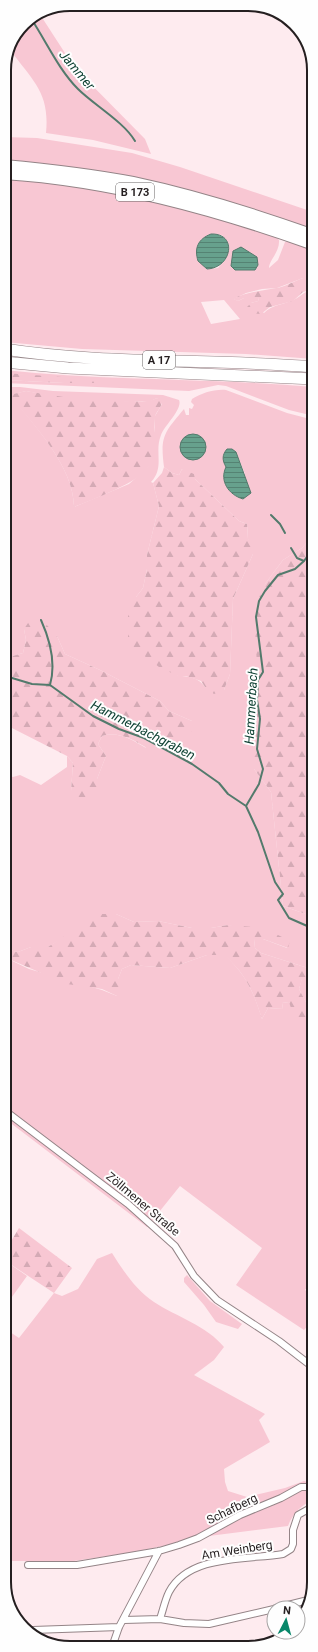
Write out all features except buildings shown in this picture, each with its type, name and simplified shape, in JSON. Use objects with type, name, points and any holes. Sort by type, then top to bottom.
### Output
[{"type":"highway","name":"B 173","points":[[11,166],[108,178],[160,188],[218,204],[307,233]]},
{"type":"highway","name":"B 173","points":[[11,175],[67,181],[156,197],[193,206],[307,243]]},
{"type":"highway","name":"A 17","points":[[11,351],[96,357],[222,361],[307,367]]},
{"type":"highway","name":"A 17","points":[[11,363],[68,368],[307,380]]},
{"type":"street","name":"Zöllmener Straße","points":[[11,1115],[128,1204],[175,1246],[194,1276],[217,1300],[307,1363]]},
{"type":"street","name":"Schafberg","points":[[28,1565],[77,1565],[159,1551],[198,1538],[240,1515],[281,1498],[301,1487],[307,1487]]},
{"type":"street","name":"Am Weinberg","points":[[160,1618],[170,1591],[183,1576],[197,1568],[211,1563],[283,1554],[291,1549],[293,1544],[292,1530],[298,1515],[307,1510]]},
{"type":"street","points":[[114,1641],[119,1627],[159,1551]]},
{"type":"street","points":[[124,1620],[160,1618],[184,1623],[209,1624],[266,1610]]},
{"type":"street","points":[[36,1630],[119,1627]]},
{"type":"green space","points":[[43,18],[74,67],[145,139],[151,154],[93,140],[46,133],[47,119],[45,108],[42,97],[33,80],[13,54],[23,34],[28,28]]},
{"type":"green space","points":[[11,137],[37,138],[132,153],[180,167],[307,210],[307,229],[245,208],[11,162]]},
{"type":"green space","points":[[11,179],[104,191],[192,209],[274,235],[279,240],[279,244],[269,268],[278,260],[285,242],[292,241],[307,246],[307,278],[303,278],[277,288],[262,289],[246,293],[234,299],[238,301],[244,298],[259,298],[258,301],[251,303],[264,313],[273,307],[294,300],[307,292],[307,358],[246,354],[82,349],[11,343]],"holes":[[[211,234],[222,235],[229,245],[226,259],[218,268],[207,269]],[[224,300],[240,319],[211,324],[201,302]]]},
{"type":"green space","points":[[303,278],[307,278],[307,291],[303,292],[293,301],[270,307],[261,314],[248,313],[246,308],[251,303],[258,301],[259,298],[244,298],[238,301],[233,299],[249,293],[283,286]]},
{"type":"green space","points":[[11,371],[43,374],[307,386],[307,414],[289,410],[226,386],[218,385],[189,391],[11,383],[11,380],[105,383],[11,374]]},
{"type":"green space","points":[[11,373],[105,380],[105,383],[11,380]]},
{"type":"green space","points":[[11,387],[53,391],[163,395],[179,400],[176,413],[163,431],[159,441],[157,471],[151,482],[153,483],[159,506],[147,555],[147,569],[143,588],[136,597],[178,676],[193,678],[200,681],[205,687],[224,690],[230,674],[233,599],[253,554],[248,539],[247,524],[239,521],[195,479],[182,469],[179,475],[172,473],[164,467],[163,441],[168,430],[184,409],[186,415],[189,415],[189,408],[192,409],[194,405],[191,402],[192,399],[204,393],[217,390],[226,390],[287,413],[307,418],[307,542],[302,548],[283,560],[265,584],[254,714],[254,769],[271,792],[283,906],[307,915],[307,968],[261,953],[255,948],[254,939],[263,939],[287,948],[289,941],[228,925],[211,928],[192,928],[158,921],[134,922],[116,914],[63,938],[48,947],[31,947],[18,952],[11,950],[11,776],[20,775],[41,785],[67,767],[67,756],[73,763],[71,791],[97,779],[106,756],[98,744],[102,736],[120,735],[146,748],[138,734],[145,733],[170,744],[192,721],[169,711],[160,701],[65,654],[57,636],[24,629],[26,640],[23,653],[11,656],[11,396],[41,433],[60,462],[72,492],[74,507],[129,484],[148,467],[155,427],[155,416],[162,404],[157,398],[149,402],[139,401],[107,403],[76,401],[26,391],[11,395]],"holes":[[[236,452],[245,474],[223,473]]]},
{"type":"green space","points":[[26,391],[91,400],[116,401],[150,401],[157,398],[162,401],[161,406],[155,416],[153,449],[149,466],[144,472],[126,484],[74,507],[72,492],[60,462],[41,433],[11,397],[11,395]]},
{"type":"green space","points":[[164,467],[172,473],[179,475],[182,469],[194,474],[195,479],[239,521],[247,524],[248,539],[255,545],[253,554],[233,599],[230,674],[224,690],[214,694],[205,687],[201,681],[186,676],[178,676],[159,667],[134,648],[128,638],[128,616],[136,597],[143,588],[147,569],[147,555],[159,506],[153,483],[162,473]]},
{"type":"green space","points":[[307,542],[307,915],[283,906],[271,792],[254,769],[254,714],[257,666],[254,609],[265,584],[283,560],[302,548]]},
{"type":"green space","points":[[30,620],[44,622],[57,636],[65,654],[160,701],[169,711],[192,721],[197,725],[180,744],[170,744],[145,733],[138,734],[147,748],[120,735],[102,736],[98,744],[106,756],[97,779],[98,787],[93,796],[81,799],[71,791],[73,763],[67,756],[11,728],[11,656],[23,653],[26,640],[24,629]]},
{"type":"green space","points":[[101,914],[116,914],[134,922],[158,921],[192,928],[211,928],[228,925],[253,927],[272,932],[290,941],[288,948],[263,939],[254,939],[255,948],[261,953],[307,968],[307,981],[302,979],[299,989],[307,1004],[307,1023],[297,1016],[292,1010],[289,1002],[282,1003],[283,1009],[268,1008],[262,1019],[248,984],[238,969],[224,955],[207,955],[170,968],[131,965],[122,969],[118,979],[126,989],[117,996],[102,989],[67,984],[11,960],[11,950],[18,952],[31,947],[48,947],[79,926]]},
{"type":"green space","points":[[224,954],[232,962],[252,991],[262,1019],[268,1008],[283,1009],[282,1003],[289,1002],[307,1021],[307,1289],[305,1289],[307,1294],[307,1327],[304,1330],[236,1285],[262,1248],[180,1186],[147,1227],[11,1123],[11,960],[29,969],[102,990],[117,996],[118,979],[122,969],[131,965],[170,968],[207,955]]},
{"type":"green space","points":[[302,978],[307,980],[307,1004],[299,989]]},
{"type":"green space","points":[[19,1228],[72,1268],[54,1293],[11,1265],[11,1241]]},
{"type":"green space","points":[[112,1253],[131,1280],[142,1292],[154,1302],[209,1333],[224,1347],[214,1360],[194,1375],[265,1414],[259,1420],[270,1442],[224,1469],[225,1482],[228,1491],[247,1497],[285,1488],[304,1481],[307,1482],[307,1503],[292,1517],[288,1526],[209,1536],[134,1552],[74,1561],[11,1561],[11,1333],[19,1338],[54,1293],[62,1296],[78,1289],[97,1259]]},
{"type":"green space","points":[[11,1265],[27,1276],[11,1298]]},
{"type":"green space","points":[[187,1275],[210,1301],[242,1324],[238,1329],[216,1322],[204,1305],[184,1282],[184,1278]]},
{"type":"shaded area","points":[[211,234],[220,235],[225,239],[228,244],[228,251],[222,263],[207,269],[198,261],[197,248],[198,244],[203,238]]},
{"type":"shaded area","points":[[241,247],[257,257],[258,265],[255,270],[235,270],[231,266],[233,251]]},
{"type":"shaded area","points":[[193,434],[202,438],[206,447],[202,456],[193,460],[184,456],[180,447],[184,438]]},
{"type":"shaded area","points":[[227,449],[232,449],[236,452],[251,493],[243,499],[233,494],[225,482],[224,472],[226,467],[223,458]]},
{"type":"waterway","name":"Jammer","points":[[34,23],[71,82],[124,127],[135,141]]},
{"type":"waterway","points":[[271,515],[280,524],[285,533]]},
{"type":"waterway","points":[[291,548],[297,558],[304,561]]},
{"type":"waterway","name":"Hammerbach","points":[[307,557],[295,569],[278,575],[259,601],[256,617],[263,672],[258,680],[257,700],[260,719],[257,749],[263,769],[259,784],[246,806],[258,832],[275,882],[283,894],[278,900],[289,918],[307,926]]},
{"type":"waterway","name":"Hammerbachgraben","points":[[41,620],[51,652],[52,677],[50,685]]},
{"type":"waterway","name":"Hammerbachgraben","points":[[11,678],[32,684],[50,685],[93,716],[119,729],[144,738],[192,764],[219,783],[228,794],[246,806]]}]
